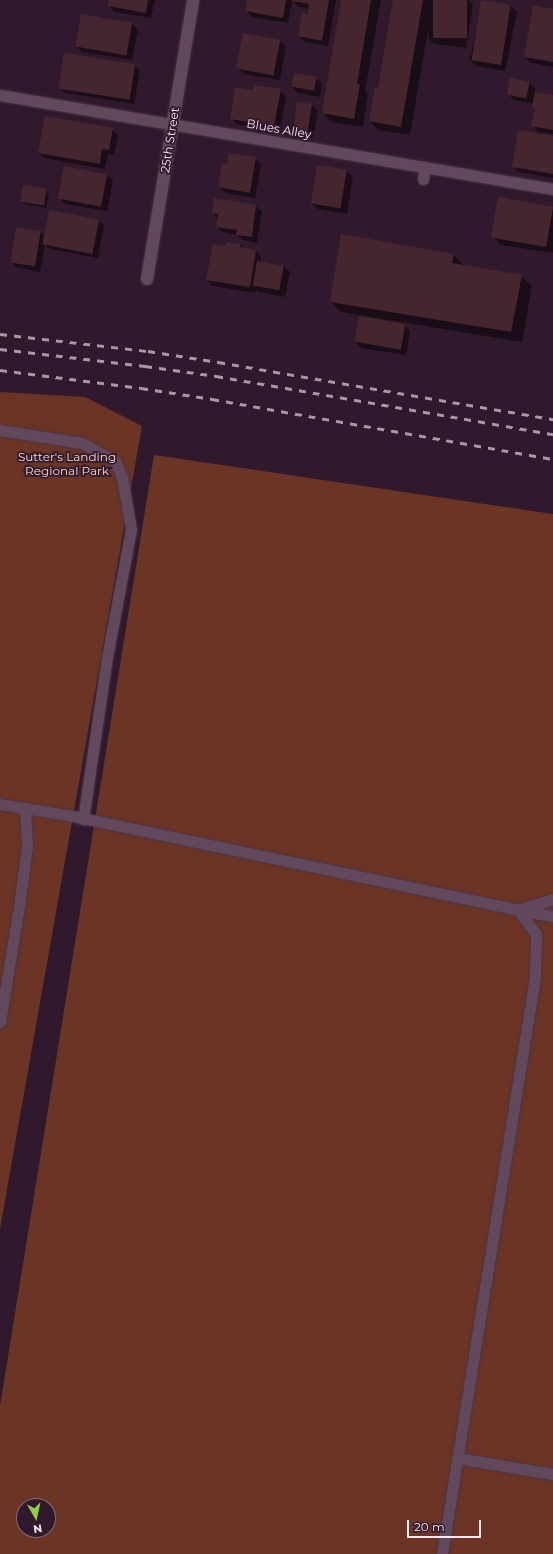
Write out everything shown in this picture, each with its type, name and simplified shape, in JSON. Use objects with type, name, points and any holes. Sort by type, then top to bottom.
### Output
[{"type":"street","name":"25th Street","points":[[147,279],[193,0]]},
{"type":"lane","name":"Blues Alley","points":[[0,95],[553,189]]},
{"type":"lane","points":[[423,179],[424,168]]},
{"type":"lane","points":[[0,430],[82,443],[115,461],[122,477],[131,529],[107,657],[83,819]]},
{"type":"lane","points":[[0,804],[83,819],[553,916]]},
{"type":"lane","points":[[0,1022],[27,847],[25,808]]},
{"type":"lane","points":[[518,910],[553,899]]},
{"type":"lane","points":[[442,1554],[534,978],[536,934],[518,910]]},
{"type":"lane","points":[[457,1458],[553,1474]]},
{"type":"green space","name":"Sutter's Landing Regional Park","points":[[0,392],[85,397],[142,426],[0,1229]]},
{"type":"green space","points":[[154,455],[553,514],[553,1554],[0,1554],[0,1406]]},
{"type":"building","points":[[109,0],[148,0],[146,13],[108,6]]},
{"type":"building","points":[[247,0],[286,0],[283,18],[245,11]]},
{"type":"building","points":[[329,0],[322,41],[298,36],[302,13],[308,14],[309,4],[292,1]]},
{"type":"building","points":[[341,0],[371,0],[357,84],[360,84],[354,119],[322,113]]},
{"type":"building","points":[[393,0],[423,0],[401,127],[369,121],[375,87],[378,88]]},
{"type":"building","points":[[433,0],[467,0],[467,38],[433,38]]},
{"type":"building","points":[[481,0],[511,5],[501,65],[471,60]]},
{"type":"building","points":[[533,5],[553,9],[553,62],[524,57]]},
{"type":"building","points":[[81,14],[132,23],[126,56],[75,46]]},
{"type":"building","points":[[243,33],[280,40],[273,76],[236,68]]},
{"type":"building","points":[[64,53],[135,64],[129,100],[58,89]]},
{"type":"building","points":[[294,73],[317,77],[314,91],[292,87]]},
{"type":"building","points":[[510,78],[530,82],[526,99],[507,95]]},
{"type":"building","points":[[254,85],[281,89],[274,126],[230,119],[235,87],[253,90]]},
{"type":"building","points":[[535,92],[553,95],[553,130],[531,126],[535,107],[532,107]]},
{"type":"building","points":[[297,102],[312,104],[308,133],[293,131]]},
{"type":"building","points":[[45,116],[113,128],[109,150],[102,149],[100,164],[38,153]]},
{"type":"building","points":[[518,130],[553,136],[553,174],[512,167]]},
{"type":"building","points":[[229,153],[256,157],[250,193],[218,187],[222,163],[227,164]]},
{"type":"building","points":[[317,165],[347,170],[341,208],[311,204]]},
{"type":"building","points":[[64,166],[107,174],[101,207],[58,198]]},
{"type":"building","points":[[23,185],[47,189],[44,206],[20,202]]},
{"type":"building","points":[[498,197],[553,207],[546,247],[491,237]]},
{"type":"building","points":[[214,198],[256,205],[252,237],[236,235],[237,230],[216,227],[218,214],[212,214]]},
{"type":"building","points":[[49,210],[99,220],[92,254],[42,244]]},
{"type":"building","points":[[16,227],[41,231],[35,266],[10,263]]},
{"type":"building","points":[[341,234],[454,254],[452,263],[522,275],[511,332],[330,302]]},
{"type":"building","points":[[226,242],[240,244],[240,247],[256,250],[250,287],[206,280],[213,244],[225,246]]},
{"type":"building","points":[[257,261],[284,266],[279,290],[253,286]]},
{"type":"building","points":[[359,316],[405,324],[401,350],[354,342]]},
{"type":"railway","points":[[0,334],[148,351],[553,419]]},
{"type":"railway","points":[[0,349],[216,376],[553,434]]},
{"type":"railway","points":[[0,370],[141,388],[212,399],[553,459]]}]
